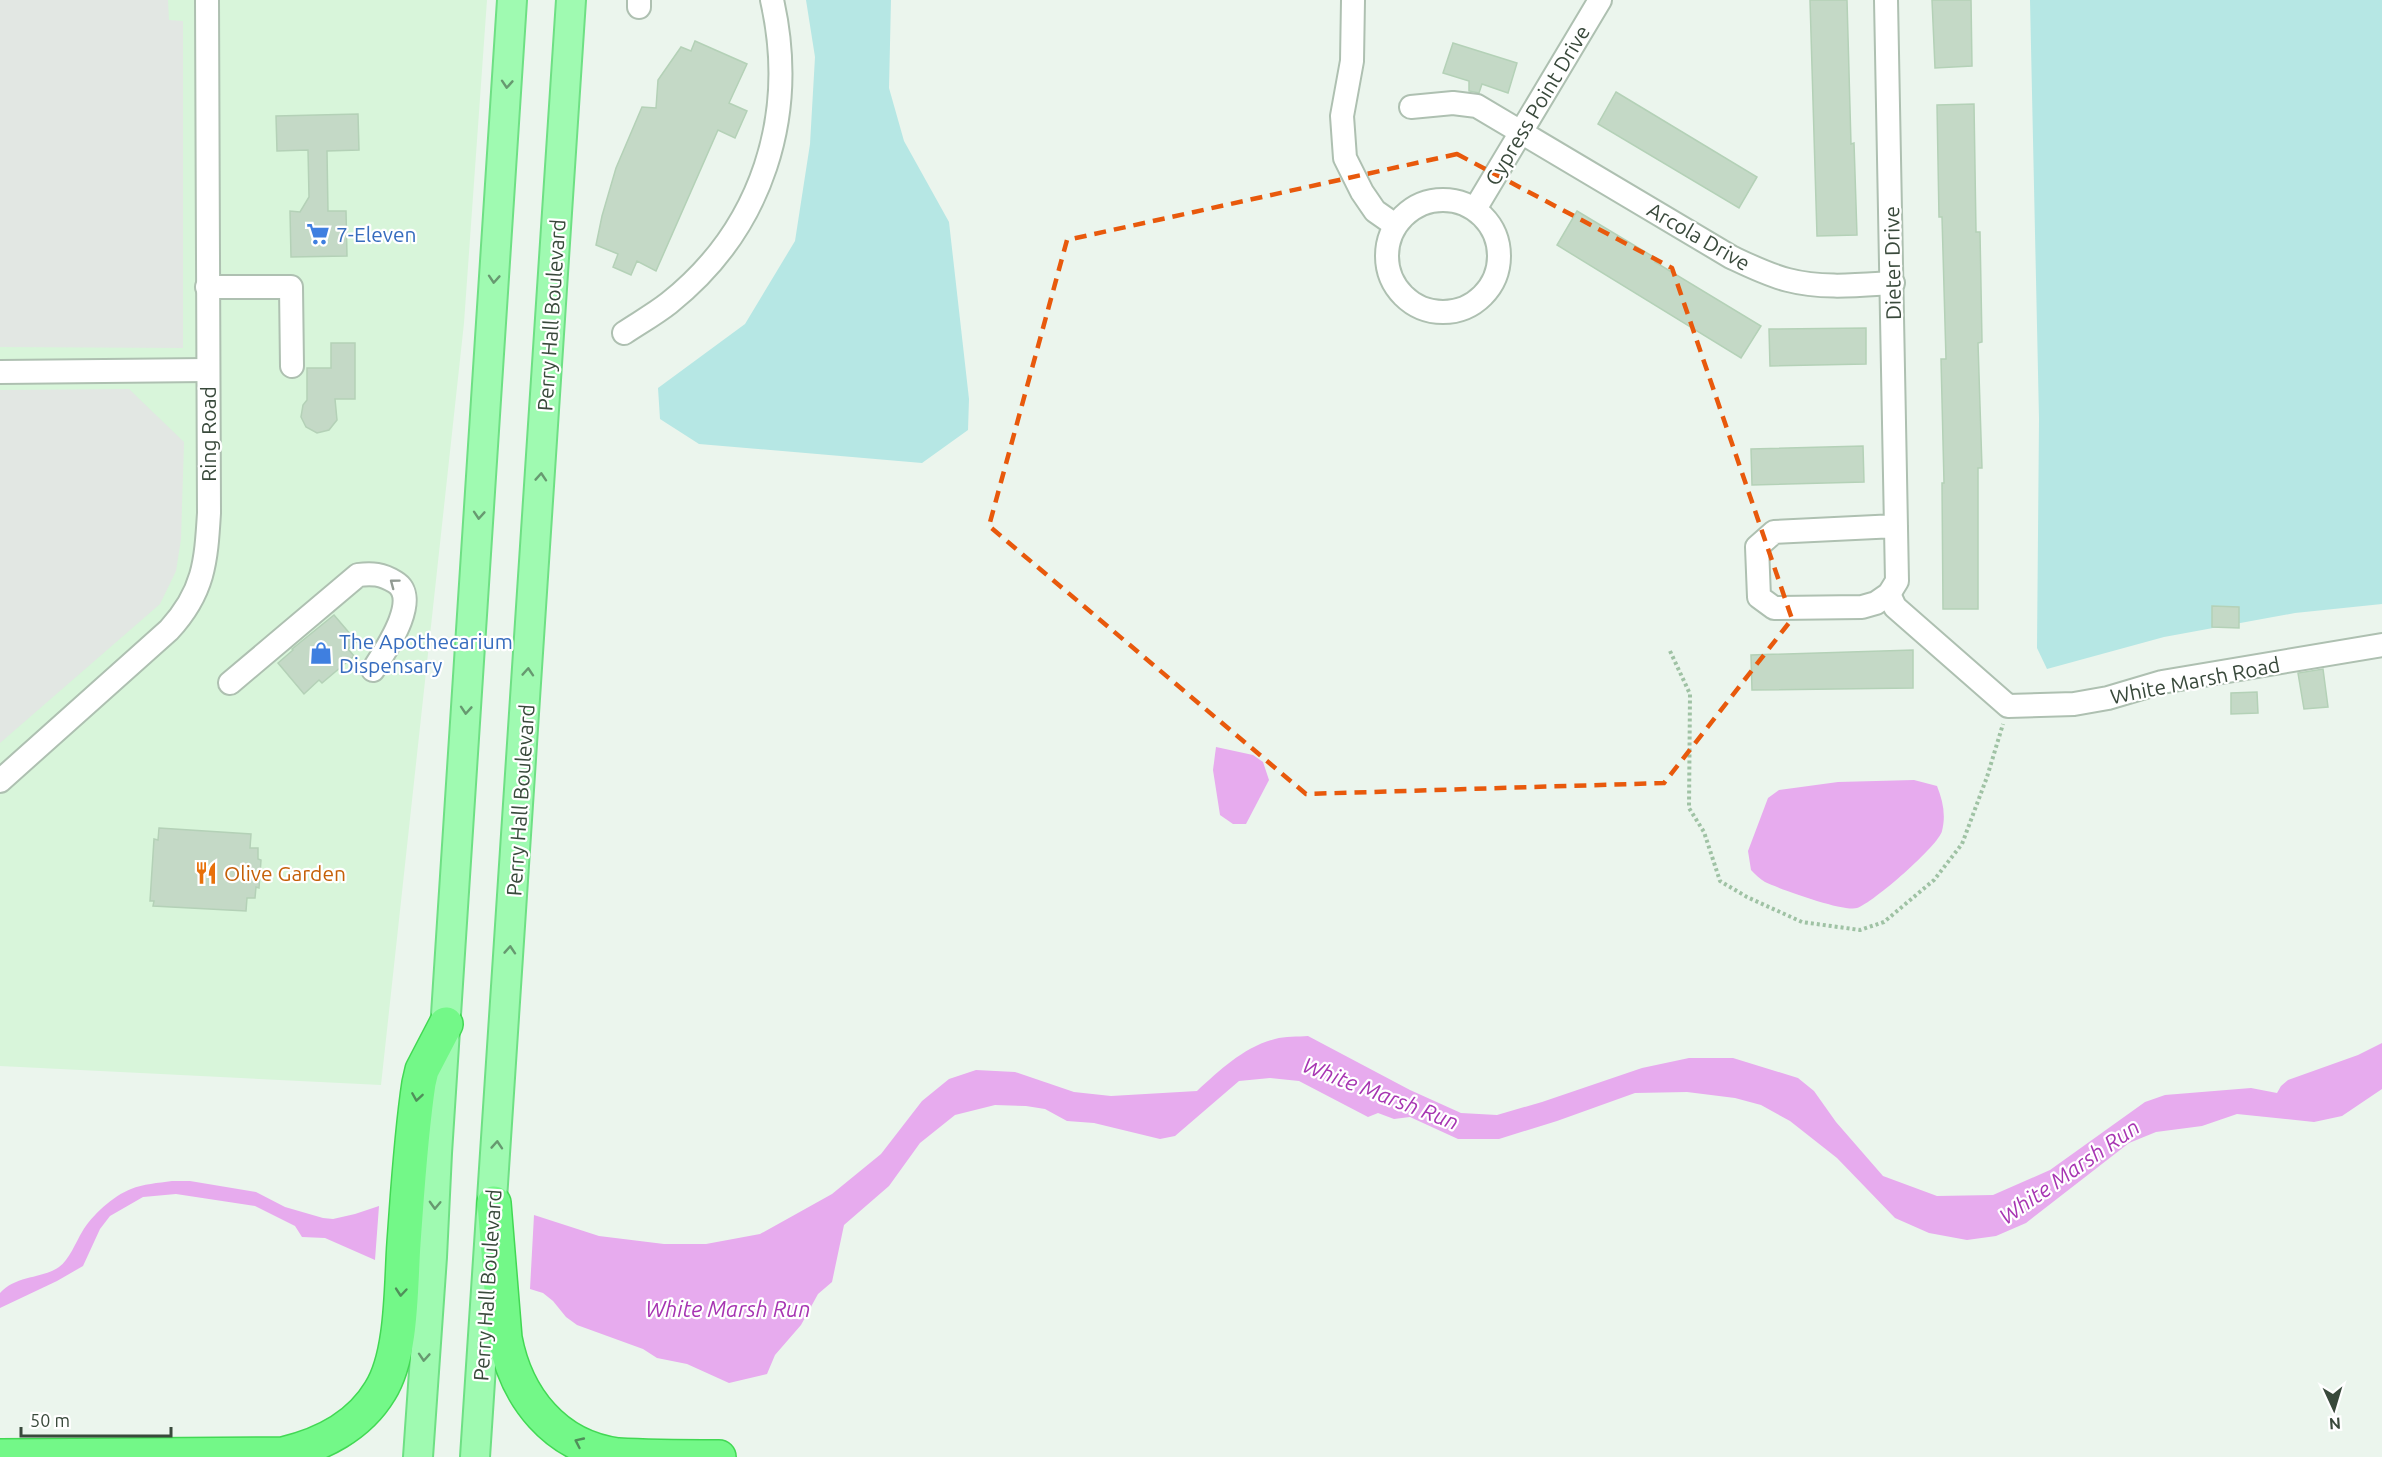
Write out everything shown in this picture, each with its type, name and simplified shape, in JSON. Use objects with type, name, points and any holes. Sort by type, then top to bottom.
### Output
[{"type":"highway","points":[[0,1456],[283,1454],[310,1448],[331,1437],[361,1414],[381,1390],[394,1354],[409,1167],[418,1094],[422,1070],[446,1024]]},
{"type":"highway","points":[[494,1203],[505,1338],[509,1356],[521,1387],[541,1414],[563,1434],[597,1450],[617,1455],[719,1457]]},
{"type":"main road","name":"Perry Hall Boulevard","points":[[475,1457],[488,1244],[494,1203],[571,0]]},
{"type":"main road","points":[[418,1457],[509,9]]},
{"type":"street","name":"Ring Road","points":[[0,781],[169,630],[193,600],[205,563],[208,370],[207,0]]},
{"type":"street","points":[[624,333],[669,303],[702,272],[717,256],[738,226],[755,196],[776,134],[780,100],[782,69],[772,0]]},
{"type":"street","points":[[1353,0],[1352,61],[1342,116],[1345,158],[1362,192],[1376,212],[1395,225]]},
{"type":"street","name":"Cypress Point Drive","points":[[1475,209],[1599,0]]},
{"type":"street","name":"Dieter Drive","points":[[1886,0],[1897,581],[1889,594]]},
{"type":"street","name":"Arcola Drive","points":[[1411,107],[1454,103],[1477,106],[1731,257],[1760,270],[1789,280],[1816,284],[1893,283]]},
{"type":"street","points":[[1442,200],[1460,203],[1475,209],[1489,224],[1497,241],[1499,259],[1495,277],[1486,292],[1472,304],[1454,311],[1432,311],[1417,307],[1402,295],[1391,280],[1386,261],[1388,243],[1395,225],[1408,212],[1424,203],[1442,200]]},
{"type":"street","points":[[207,287],[291,287],[292,366]]},
{"type":"street","points":[[0,372],[208,370]]},
{"type":"street","points":[[1896,526],[1774,532],[1757,547],[1759,597],[1774,608],[1862,607],[1876,603],[1889,594],[1894,607],[2008,706]]},
{"type":"street","points":[[230,683],[358,575],[371,573],[384,576],[399,584],[406,594],[405,606],[390,644],[373,670]]},
{"type":"street","name":"White Marsh Road","points":[[2008,706],[2074,704],[2108,698],[2162,682],[2382,645]]},
{"type":"path","points":[[1671,651],[1690,694],[1689,808],[1704,832],[1711,860],[1720,881],[1802,922],[1860,930],[1884,922],[1934,880],[1962,844],[1987,777],[2008,706]]},
{"type":"highlighted area","points":[[1457,154],[1672,268],[1792,619],[1664,783],[1306,794],[989,526],[1067,240]]},
{"type":"shaded area","points":[[0,0],[487,0],[464,323],[381,1085],[0,1066]]},
{"type":"shaded area","points":[[0,0],[168,0],[169,20],[183,21],[183,348],[0,347]]},
{"type":"shaded area","points":[[806,0],[891,0],[889,88],[904,141],[949,222],[969,399],[968,430],[922,463],[699,444],[660,419],[658,388],[745,324],[795,241],[810,144],[815,57]]},
{"type":"shaded area","points":[[2030,0],[2382,0],[2382,604],[2295,613],[2164,637],[2047,669],[2037,648],[2039,419]]},
{"type":"shaded area","points":[[129,389],[184,442],[181,539],[176,571],[160,604],[0,743],[0,390]]},
{"type":"water","points":[[1216,747],[1253,755],[1263,762],[1269,780],[1246,824],[1233,824],[1220,815],[1213,770]]},
{"type":"water","points":[[1914,780],[1937,786],[1943,808],[1942,831],[1918,860],[1865,904],[1857,908],[1839,907],[1765,882],[1751,870],[1748,851],[1768,798],[1779,790],[1838,782]]},
{"type":"water","name":"White Marsh Run","points":[[1308,1036],[1410,1090],[1461,1113],[1497,1115],[1642,1068],[1689,1058],[1733,1058],[1798,1078],[1814,1091],[1836,1122],[1883,1176],[1937,1196],[1993,1195],[2050,1170],[2145,1102],[2165,1095],[2251,1088],[2277,1093],[2288,1080],[2358,1055],[2382,1043],[2382,1089],[2342,1116],[2314,1122],[2237,1114],[2202,1126],[2156,1132],[2129,1143],[2026,1223],[1996,1236],[1967,1240],[1929,1233],[1895,1218],[1837,1158],[1790,1121],[1761,1105],[1735,1098],[1687,1092],[1635,1093],[1499,1139],[1458,1139],[1410,1117],[1394,1119],[1378,1113],[1368,1117],[1299,1081],[1270,1078],[1239,1081],[1175,1136],[1160,1139],[1094,1123],[1067,1121],[1045,1109],[995,1105],[955,1115],[920,1143],[889,1186],[844,1225],[832,1282],[818,1294],[801,1325],[775,1355],[767,1374],[729,1383],[687,1364],[657,1358],[643,1349],[577,1325],[543,1293],[530,1289],[534,1215],[599,1236],[664,1244],[706,1244],[760,1234],[832,1194],[881,1154],[922,1101],[949,1079],[976,1070],[1015,1072],[1074,1092],[1111,1096],[1197,1091],[1233,1060],[1253,1048],[1279,1038]]},
{"type":"water","points":[[172,1181],[190,1181],[256,1192],[285,1207],[323,1218],[333,1219],[379,1206],[375,1260],[325,1238],[302,1237],[295,1226],[255,1206],[176,1194],[143,1197],[110,1216],[100,1229],[83,1266],[0,1308],[0,1293],[6,1287],[21,1280],[45,1274],[63,1264],[86,1226],[110,1201],[136,1187]]},
{"type":"building","points":[[1810,0],[1847,0],[1851,144],[1854,143],[1857,235],[1817,236]]},
{"type":"building","points":[[1932,0],[1971,0],[1972,66],[1935,68]]},
{"type":"building","points":[[695,41],[747,64],[729,103],[747,111],[735,138],[718,130],[656,271],[637,261],[631,275],[613,267],[618,254],[596,245],[602,216],[616,168],[642,107],[656,108],[658,80],[681,47],[691,51]]},
{"type":"building","points":[[1453,43],[1517,63],[1508,93],[1482,84],[1479,93],[1469,91],[1469,81],[1443,73]]},
{"type":"building","points":[[1616,92],[1757,177],[1739,208],[1598,124]]},
{"type":"building","points":[[1974,104],[1976,232],[1980,232],[1982,342],[1978,343],[1982,468],[1978,468],[1978,609],[1943,609],[1942,483],[1944,483],[1941,359],[1946,359],[1942,217],[1939,217],[1937,105]]},
{"type":"building","points":[[358,114],[359,150],[327,151],[328,211],[346,211],[347,256],[291,257],[290,211],[300,212],[309,197],[308,150],[277,151],[276,116]]},
{"type":"building","points":[[1577,211],[1657,259],[1655,262],[1761,326],[1741,358],[1557,245]]},
{"type":"building","points":[[1866,328],[1866,364],[1770,366],[1769,329]]},
{"type":"building","points":[[331,343],[355,343],[355,399],[335,399],[337,420],[329,430],[317,433],[306,427],[301,417],[303,405],[307,400],[307,368],[331,368]]},
{"type":"building","points":[[1863,446],[1864,482],[1752,485],[1751,449]]},
{"type":"building","points":[[2212,606],[2239,607],[2239,628],[2212,627]]},
{"type":"building","name":"The Apothecarium Dispensary","points":[[334,615],[357,642],[348,649],[354,656],[322,683],[319,680],[304,694],[278,663]]},
{"type":"building","points":[[1913,650],[1913,688],[1752,690],[1751,655]]},
{"type":"building","points":[[2323,669],[2328,707],[2304,709],[2298,673]]},
{"type":"building","points":[[2257,692],[2258,713],[2231,714],[2231,693]]},
{"type":"building","name":"Olive Garden","points":[[159,828],[251,834],[250,848],[258,848],[258,859],[261,860],[259,888],[256,887],[255,898],[247,898],[246,911],[153,906],[154,901],[150,901],[154,839],[158,840]]},
{"type":"place","name":"7-Eleven","points":[[318,234]]},
{"type":"place","name":"The Apothecarium Dispensary","points":[[321,653]]},
{"type":"place","name":"Olive Garden","points":[[206,873]]}]
